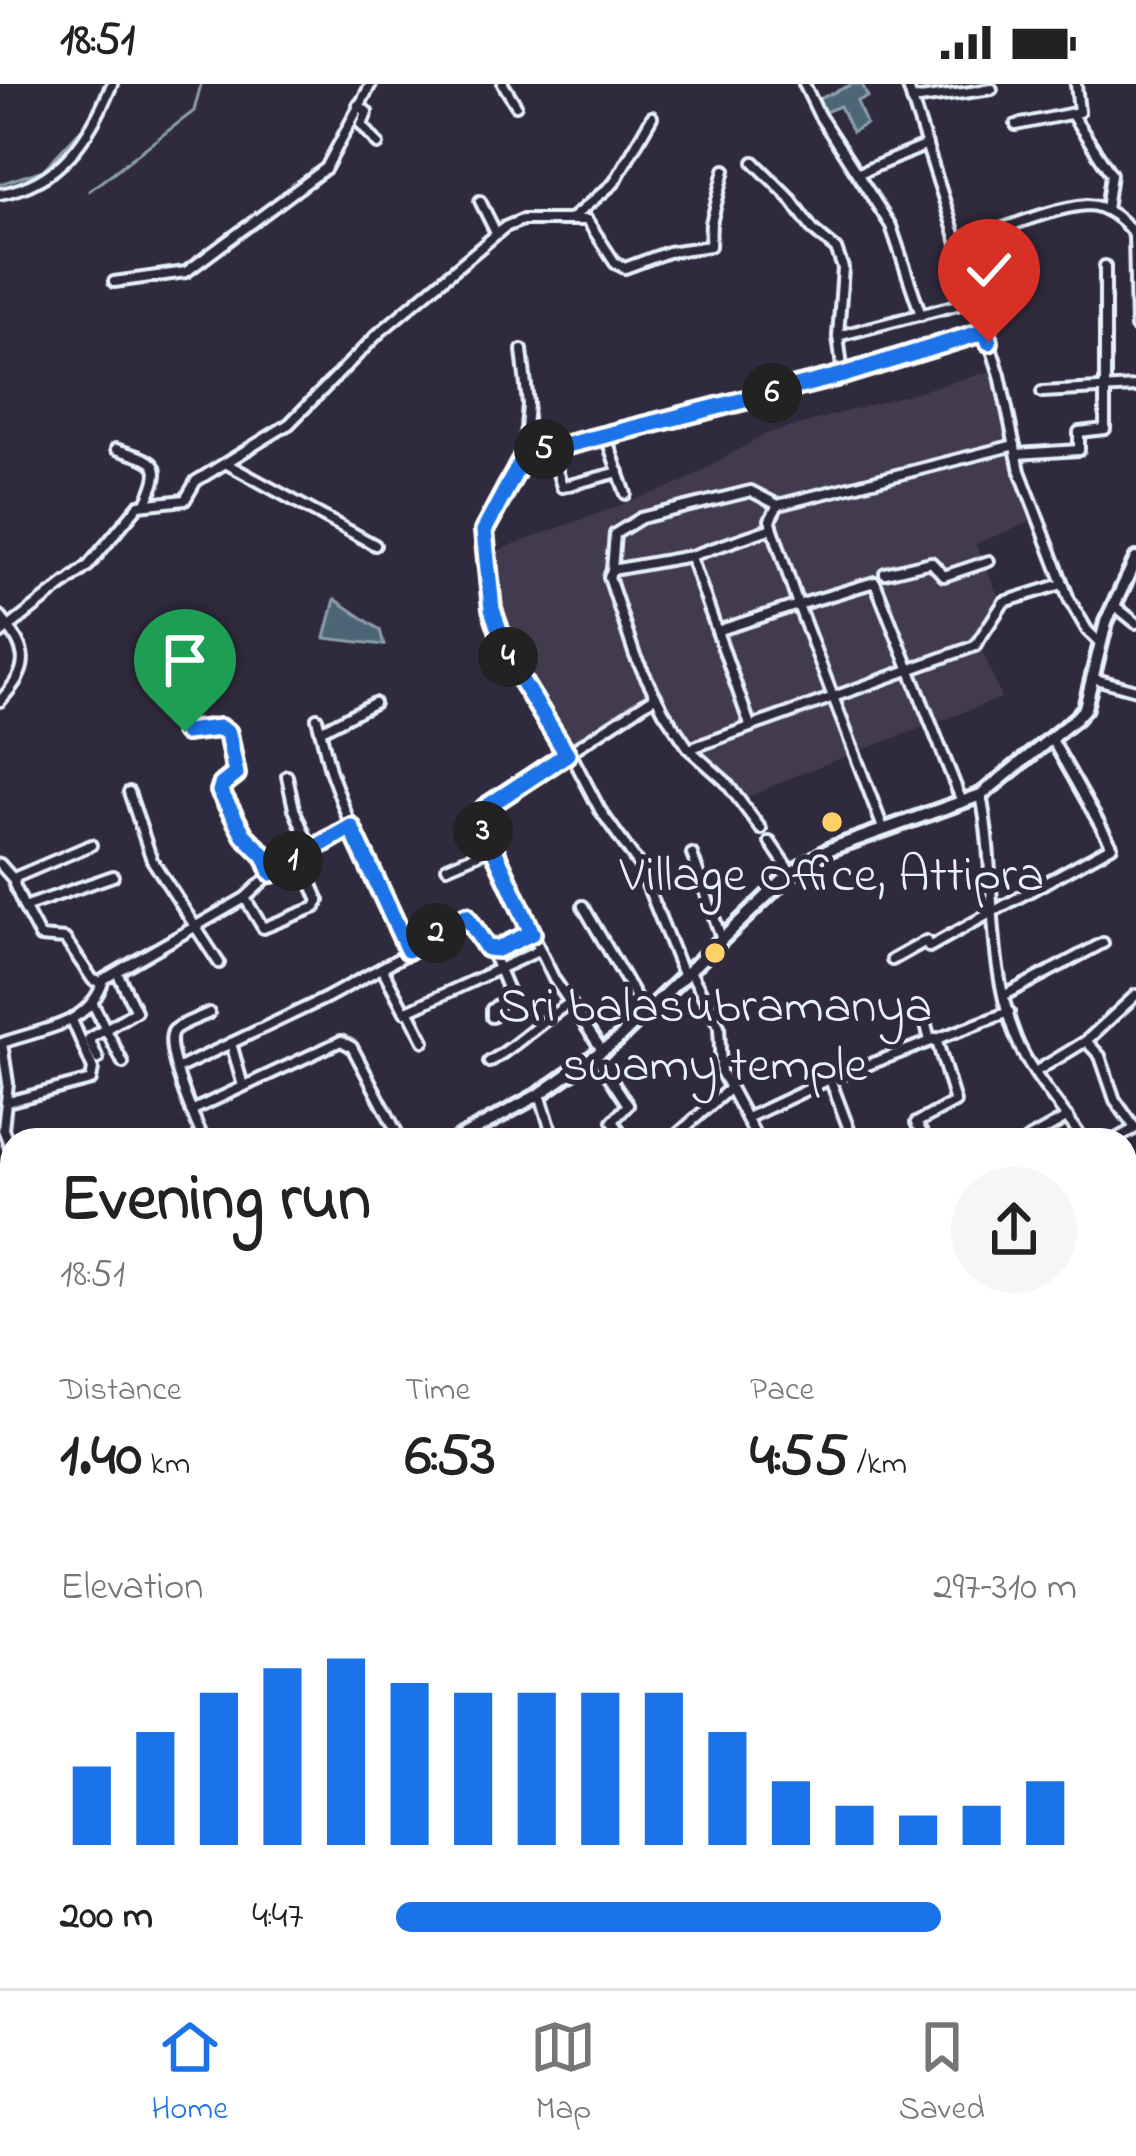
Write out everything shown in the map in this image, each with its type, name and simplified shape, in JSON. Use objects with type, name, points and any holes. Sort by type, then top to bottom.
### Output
[{"type":"main road","points":[[478,1128],[540,1094],[645,1015],[791,873],[830,849],[981,795],[1051,738],[1085,708],[1100,643],[1136,559]]},
{"type":"street","points":[[0,194],[35,187],[47,176],[94,128],[112,84]]},
{"type":"street","points":[[114,282],[186,272],[326,168],[371,84]]},
{"type":"street","points":[[503,84],[516,105]]},
{"type":"street","points":[[907,84],[986,331],[1016,449],[1063,584],[1078,617],[1100,643]]},
{"type":"street","points":[[1016,125],[1080,110],[1076,84]]},
{"type":"street","points":[[808,85],[819,115],[891,226],[921,315]]},
{"type":"street","points":[[912,100],[992,89]]},
{"type":"street","points":[[358,105],[367,112],[362,125],[378,144]]},
{"type":"street","points":[[1072,115],[1108,167],[1106,210]]},
{"type":"street","points":[[570,220],[606,193],[652,117]]},
{"type":"street","points":[[859,173],[927,145]]},
{"type":"street","points":[[754,162],[836,250],[843,268],[838,336],[843,375]]},
{"type":"street","points":[[146,503],[185,500],[196,481],[289,424],[379,333],[496,233],[522,220],[586,220],[615,262],[625,268],[668,252],[710,246],[725,170]]},
{"type":"street","points":[[480,201],[496,233]]},
{"type":"street","points":[[958,244],[1068,209],[1087,205],[1106,210],[1134,235],[1136,327]]},
{"type":"street","points":[[883,828],[798,605],[772,529],[771,511],[778,505],[1016,449],[1079,450],[1079,432],[1106,430],[1105,266]]},
{"type":"street","points":[[838,336],[976,300]]},
{"type":"street","points":[[524,456],[843,375],[986,331]]},
{"type":"street","points":[[522,350],[527,404],[524,456],[484,531],[492,609],[510,662],[639,865],[688,976],[719,1026],[721,1072],[751,1128]]},
{"type":"street","points":[[1042,392],[1136,387]]},
{"type":"street","points":[[605,434],[626,494]]},
{"type":"street","points":[[550,447],[562,487],[619,472]]},
{"type":"street","points":[[6,630],[88,566],[126,518],[146,503],[158,468],[152,460],[116,449]]},
{"type":"street","points":[[226,464],[375,545]]},
{"type":"street","points":[[761,829],[725,781],[688,749],[656,696],[635,656],[610,577],[615,534],[641,518],[751,491],[778,505]]},
{"type":"street","points":[[612,570],[691,556],[772,529]]},
{"type":"street","points":[[691,556],[750,725]]},
{"type":"street","points":[[885,573],[931,562],[944,576],[988,561]]},
{"type":"street","points":[[717,631],[875,582],[962,804]]},
{"type":"street","points":[[688,749],[975,646],[1004,602],[1063,584]]},
{"type":"street","points":[[1115,606],[1136,623]]},
{"type":"street","points":[[0,616],[23,661],[20,678],[0,701]]},
{"type":"street","points":[[1090,678],[1136,691]]},
{"type":"street","points":[[618,1128],[613,1121],[628,1105],[568,1004],[480,825],[485,808],[656,696]]},
{"type":"street","points":[[320,731],[374,703]]},
{"type":"street","points":[[317,718],[351,827],[408,950]]},
{"type":"street","points":[[185,732],[220,728],[228,733],[236,774],[220,791],[272,873]]},
{"type":"street","points":[[892,960],[992,913],[1112,846],[1051,738]]},
{"type":"street","points":[[286,776],[312,851]]},
{"type":"street","points":[[130,792],[152,860],[219,963]]},
{"type":"street","points":[[981,795],[992,913],[1016,1038],[1075,1128]]},
{"type":"street","points":[[3,1128],[7,1102],[2,1043],[72,1020],[93,1004],[103,982],[117,972],[245,898],[272,873],[351,827]]},
{"type":"street","points":[[770,842],[791,873]]},
{"type":"street","points":[[14,880],[91,845]]},
{"type":"street","points":[[447,867],[492,848]]},
{"type":"street","points":[[692,854],[722,941]]},
{"type":"street","points":[[245,898],[263,928],[316,907],[319,901],[300,857]]},
{"type":"street","points":[[0,864],[14,880],[40,937],[65,939],[93,980],[103,982]]},
{"type":"street","points":[[25,907],[112,876]]},
{"type":"street","points":[[583,906],[645,1015]]},
{"type":"street","points":[[178,1069],[382,968],[466,916],[490,949],[510,995],[491,1010],[492,1017]]},
{"type":"street","points":[[490,949],[532,933]]},
{"type":"street","points":[[1005,995],[1103,943]]},
{"type":"street","points":[[382,968],[406,1012],[540,950]]},
{"type":"street","points":[[98,1059],[89,1039],[136,1011],[117,972]]},
{"type":"street","points":[[1035,1072],[1086,1041],[1136,995]]},
{"type":"street","points":[[93,1004],[123,1063]]},
{"type":"street","points":[[489,1061],[568,1004]]},
{"type":"street","points":[[919,1128],[916,1123],[955,1102],[922,1008]]},
{"type":"street","points":[[408,1010],[424,1041]]},
{"type":"street","points":[[199,1128],[171,1035],[209,1012]]},
{"type":"street","points":[[746,1118],[830,1079],[1009,1012]]},
{"type":"street","points":[[7,1102],[92,1080],[93,1070],[72,1020]]},
{"type":"street","points":[[1086,1041],[1100,1056],[1114,1100],[1136,1128]]},
{"type":"street","points":[[191,1111],[335,1042],[345,1042],[372,1081],[395,1128]]},
{"type":"street","points":[[231,1043],[243,1086]]},
{"type":"street","points":[[830,1079],[848,1128]]},
{"type":"street","points":[[685,1128],[730,1088]]},
{"type":"street","points":[[540,1094],[550,1128]]},
{"type":"street","points":[[1048,1128],[1068,1117]]},
{"type":"shaded area","points":[[992,371],[1033,521],[975,544],[1000,600],[978,640],[1001,698],[744,799],[658,695],[575,744],[518,649],[499,603],[490,553],[681,483],[765,434]]},
{"type":"water","points":[[862,84],[868,97],[857,101],[866,124],[852,132],[840,106],[820,114],[814,101]]},
{"type":"water","points":[[335,599],[380,630],[384,645],[325,638]]},
{"type":"waterway","points":[[0,184],[43,170],[88,122],[104,84]]},
{"type":"waterway","points":[[89,191],[194,111],[201,84]]},
{"type":"waterway","points":[[9,634],[17,660],[15,677]]},
{"type":"place","name":"Village Office, Attipra","points":[[832,822]]},
{"type":"place","name":"Sri balasubramanya swamy temple","points":[[715,953]]},
{"type":"route","points":[[185,732],[220,728],[228,733],[236,774],[220,791],[272,873],[351,827],[408,950],[466,916],[487,948],[498,949],[532,933],[480,825],[485,808],[567,754],[510,662],[492,609],[484,531],[524,456],[843,375],[986,331],[989,342]]}]
